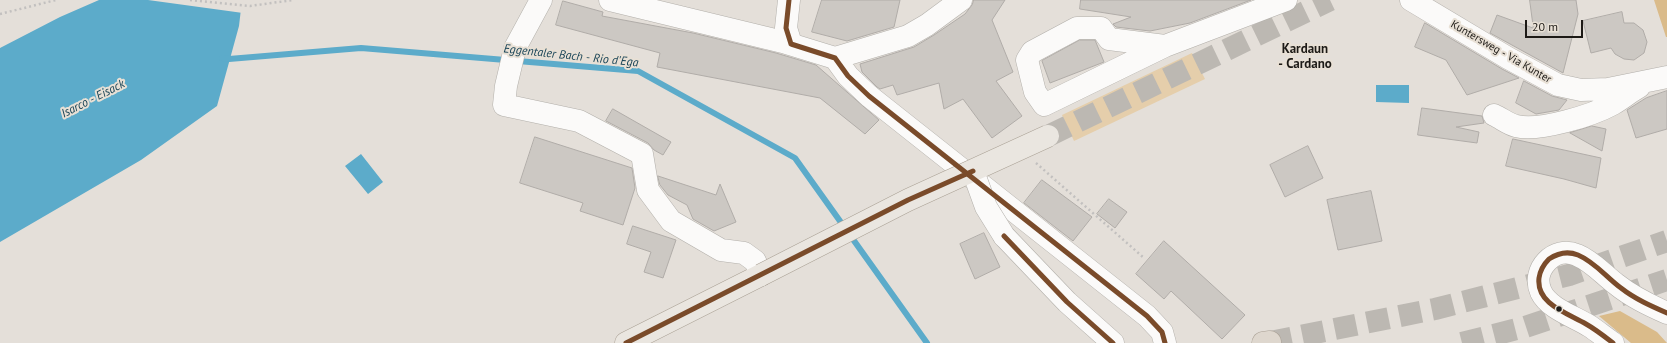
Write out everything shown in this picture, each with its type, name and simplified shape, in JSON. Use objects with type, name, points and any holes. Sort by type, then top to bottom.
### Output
[{"type":"main road","points":[[626,343],[908,200],[971,165],[1048,136]]},
{"type":"street","points":[[610,0],[791,44],[835,58],[908,36],[928,25],[961,0]]},
{"type":"street","points":[[789,0],[786,28],[791,44]]},
{"type":"street","points":[[1165,46],[1109,39],[1101,28],[1077,28],[1032,52],[1027,60],[1035,92],[1044,105],[1165,46],[1286,0]]},
{"type":"street","name":"Kuntersweg - Via Kunter","points":[[1411,0],[1508,58],[1558,84],[1581,90],[1608,89],[1665,77]]},
{"type":"street","points":[[538,6],[515,48],[506,86],[504,105],[579,121],[642,154],[648,190],[671,221],[721,250],[744,253],[755,261],[761,275]]},
{"type":"street","points":[[835,58],[848,76],[870,96],[1147,316],[1162,332],[1165,343]]},
{"type":"street","points":[[1494,115],[1516,126],[1536,127],[1562,122],[1613,104],[1630,91],[1665,77]]},
{"type":"street","points":[[921,137],[971,165],[986,207],[1004,236],[1067,302],[1113,343]]},
{"type":"street","points":[[1613,343],[1591,327],[1552,306],[1544,299],[1540,290],[1539,280],[1541,269],[1547,260],[1566,252],[1577,254],[1640,301],[1667,312]]},
{"type":"path","points":[[0,14],[56,0]]},
{"type":"path","points":[[190,0],[250,6],[293,0]]},
{"type":"path","points":[[1033,161],[1144,258]]},
{"type":"shaded area","points":[[1654,0],[1667,0],[1667,37],[1666,37]]},
{"type":"shaded area","points":[[1192,53],[1205,79],[1074,141],[1062,115]]},
{"type":"shaded area","points":[[1620,311],[1657,332],[1667,343],[1631,343],[1599,316]]},
{"type":"water","name":"Isarco - Eisack","points":[[99,0],[242,0],[239,26],[217,106],[141,160],[0,242],[0,48],[60,17]]},
{"type":"water","points":[[1376,85],[1409,85],[1409,103],[1376,102]]},
{"type":"water","points":[[361,154],[383,182],[368,194],[345,166]]},
{"type":"pier","points":[[148,0],[244,0],[243,13]]},
{"type":"building","points":[[822,0],[900,0],[894,27],[847,41],[812,32]]},
{"type":"building","points":[[974,0],[1005,0],[992,20],[1013,72],[996,81],[1022,116],[992,138],[963,99],[944,109],[939,83],[897,95],[893,85],[880,89],[877,87],[862,72],[860,64],[914,47],[965,14]]},
{"type":"building","points":[[1081,0],[1251,0],[1190,23],[1150,31],[1116,27],[1113,24],[1131,17],[1080,9]]},
{"type":"building","points":[[1530,0],[1576,0],[1578,14],[1563,73],[1490,33],[1497,15],[1533,28]]},
{"type":"building","points":[[563,1],[603,12],[602,16],[693,33],[776,53],[816,65],[879,120],[865,134],[820,98],[657,67],[660,53],[556,25]]},
{"type":"building","points":[[1622,12],[1624,23],[1634,23],[1643,30],[1647,42],[1644,53],[1634,60],[1624,59],[1615,54],[1611,48],[1591,53],[1583,21]]},
{"type":"building","points":[[1425,23],[1519,78],[1467,95],[1446,60],[1415,47]]},
{"type":"building","points":[[1080,40],[1095,40],[1104,62],[1050,83],[1042,61]]},
{"type":"building","points":[[1524,81],[1552,96],[1567,100],[1559,110],[1536,114],[1516,103]]},
{"type":"building","points":[[1667,91],[1667,129],[1636,138],[1627,110],[1646,98]]},
{"type":"building","points":[[1422,108],[1482,116],[1484,123],[1456,127],[1479,132],[1477,143],[1418,135]]},
{"type":"building","points":[[613,109],[671,142],[663,155],[654,150],[648,143],[606,121]]},
{"type":"building","points":[[1592,126],[1606,129],[1602,151],[1570,133]]},
{"type":"building","points":[[535,137],[632,168],[635,188],[623,225],[580,211],[583,203],[520,183]]},
{"type":"building","points":[[1513,139],[1601,158],[1596,188],[1506,166]]},
{"type":"building","points":[[1308,146],[1323,178],[1285,197],[1270,165]]},
{"type":"building","points":[[658,176],[716,195],[720,184],[736,222],[714,231],[693,219],[687,205],[668,195],[660,185]]},
{"type":"building","points":[[1042,180],[1092,217],[1073,241],[1024,203]]},
{"type":"building","points":[[1371,191],[1382,241],[1338,250],[1327,200]]},
{"type":"building","points":[[1109,199],[1127,212],[1115,228],[1097,214]]},
{"type":"building","points":[[633,226],[676,240],[663,278],[644,272],[651,252],[627,244]]},
{"type":"building","points":[[984,233],[1000,267],[975,279],[960,244]]},
{"type":"building","points":[[1164,241],[1245,315],[1222,339],[1171,291],[1164,299],[1136,274]]},
{"type":"waterway","name":"Eggentaler Bach - Rio d'Ega","points":[[222,58],[229,59],[361,48],[638,71],[795,158],[927,343]]},
{"type":"tunnel","points":[[1048,136],[1330,0]]},
{"type":"tunnel","points":[[1270,342],[1435,309],[1569,275],[1667,241]]},
{"type":"tunnel","points":[[1462,343],[1525,327],[1667,280]]},
{"type":"transit line","points":[[789,0],[786,28],[791,44]]},
{"type":"transit line","points":[[791,44],[835,58],[848,76],[869,96],[1147,316],[1162,332],[1165,343]]},
{"type":"transit line","points":[[626,343],[908,200],[973,171]]},
{"type":"transit line","points":[[1004,236],[1067,302],[1113,343]]},
{"type":"transit line","points":[[1613,343],[1589,326],[1554,307],[1542,295],[1539,287],[1539,278],[1542,268],[1549,259],[1563,253],[1578,255],[1601,270],[1632,296],[1667,313]]},
{"type":"district","name":"Kardaun - Cardano","points":[[1305,56]]}]
